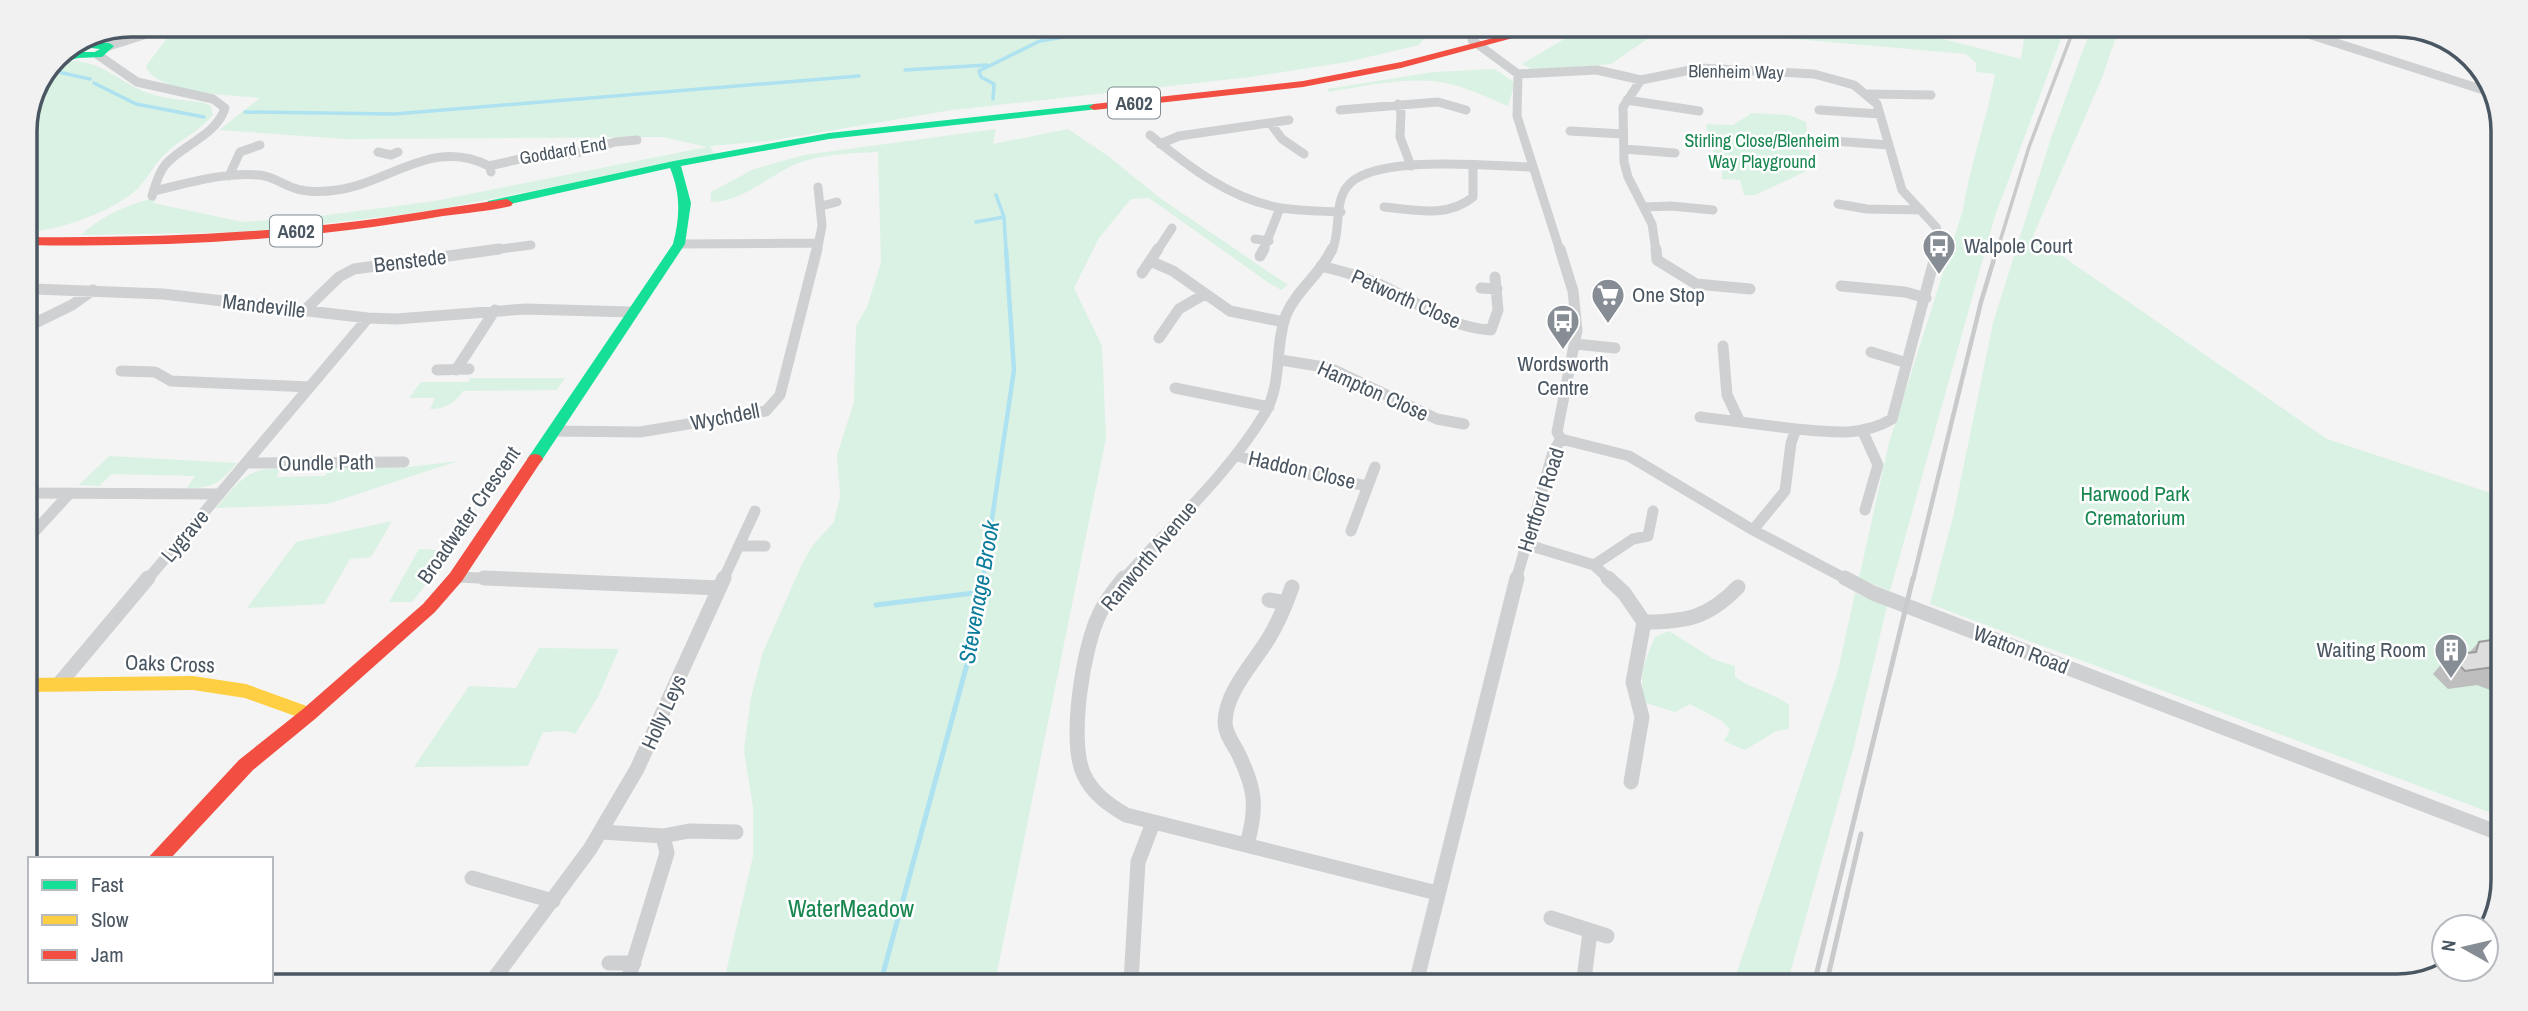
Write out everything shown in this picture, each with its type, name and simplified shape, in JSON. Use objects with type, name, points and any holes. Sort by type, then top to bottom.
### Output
[{"type":"main road","name":"A602","points":[[1477,43],[1491,37]]},
{"type":"main road","name":"A602","points":[[37,242],[99,242],[281,233],[378,223],[676,169],[829,136],[1303,84],[1387,66],[1393,60],[1420,57],[1504,37]]},
{"type":"main road","name":"Broadwater Crescent","points":[[160,857],[194,817],[242,769],[429,608],[456,577],[680,244],[688,208],[676,169]]},
{"type":"main road","name":"Oaks Cross","points":[[37,685],[193,683],[246,691],[309,714]]},
{"type":"street","points":[[92,49],[135,37]]},
{"type":"street","points":[[2318,37],[2482,90]]},
{"type":"street","points":[[1477,43],[1512,66],[1518,74]]},
{"type":"street","name":"Goddard End","points":[[92,49],[137,82],[213,99],[225,108],[219,122],[181,150],[165,166],[153,194],[229,176],[259,175],[297,189],[330,191],[368,183],[426,160],[453,156],[474,158],[490,169],[529,157],[577,153],[615,142],[637,140]]},
{"type":"street","name":"Blenheim Way","points":[[1518,74],[1597,69],[1641,80],[1689,69],[1753,70],[1834,78],[1868,94],[1932,95]]},
{"type":"street","name":"Hertford Road","points":[[1418,974],[1525,544],[1539,492],[1553,452],[1561,439],[1558,432],[1576,344],[1573,291],[1531,167],[1517,116],[1518,74]]},
{"type":"street","points":[[1641,80],[1623,107],[1624,149],[1628,177],[1645,207],[1655,235],[1657,260],[1696,284],[1750,289]]},
{"type":"street","points":[[1700,417],[1796,429],[1863,432],[1878,429],[1892,419],[1940,239],[1936,226],[1902,190],[1877,104],[1868,94]]},
{"type":"street","points":[[1340,110],[1359,112],[1398,104],[1439,100],[1466,110]]},
{"type":"street","points":[[1627,100],[1670,103],[1699,111]]},
{"type":"street","points":[[1398,104],[1401,111],[1400,137],[1411,166]]},
{"type":"street","points":[[1819,110],[1880,114]]},
{"type":"street","points":[[1160,144],[1179,136],[1289,120]]},
{"type":"street","points":[[1271,124],[1279,136],[1298,146],[1304,154]]},
{"type":"street","points":[[1570,131],[1591,135],[1623,134]]},
{"type":"street","points":[[1150,135],[1221,188],[1280,208],[1341,212]]},
{"type":"street","points":[[1833,141],[1860,147],[1889,145]]},
{"type":"street","points":[[229,176],[240,152],[260,145]]},
{"type":"street","points":[[1624,149],[1655,147],[1675,153]]},
{"type":"street","points":[[378,152],[394,154],[393,162],[403,168]]},
{"type":"street","name":"Ranworth Avenue","points":[[1437,893],[1126,815],[1103,802],[1094,793],[1080,769],[1075,740],[1087,650],[1096,619],[1109,598],[1236,455],[1269,407],[1277,386],[1284,322],[1295,297],[1335,247],[1344,190],[1354,179],[1374,171],[1411,166],[1531,167]]},
{"type":"street","points":[[1384,207],[1407,205],[1452,210],[1467,204],[1473,197],[1473,166]]},
{"type":"street","name":"Wychdell","points":[[553,431],[640,432],[766,411],[780,395],[822,226],[818,187]]},
{"type":"street","points":[[821,205],[836,202]]},
{"type":"street","points":[[1838,204],[1867,209],[1922,210]]},
{"type":"street","points":[[1645,207],[1663,205],[1713,209]]},
{"type":"street","points":[[1260,256],[1269,241],[1280,208]]},
{"type":"street","points":[[1142,273],[1172,228]]},
{"type":"street","points":[[1255,239],[1269,241]]},
{"type":"street","points":[[680,244],[818,243]]},
{"type":"street","name":"Benstede","points":[[305,310],[339,278],[354,269],[531,245]]},
{"type":"street","points":[[1150,261],[1173,271],[1237,314],[1284,322]]},
{"type":"street","name":"Petworth Close","points":[[1321,266],[1355,274],[1458,323],[1492,336],[1498,310],[1496,283],[1481,288]]},
{"type":"street","points":[[1841,287],[1905,292],[1926,298]]},
{"type":"street","name":"Mandeville","points":[[37,289],[93,289],[368,318],[396,319],[495,310],[632,312]]},
{"type":"street","points":[[37,322],[76,302],[93,289]]},
{"type":"street","points":[[1159,338],[1179,309],[1205,294]]},
{"type":"street","points":[[437,370],[463,370],[495,310]]},
{"type":"street","name":"Lygrave","points":[[59,684],[368,318]]},
{"type":"street","points":[[1576,344],[1615,348]]},
{"type":"street","points":[[1723,346],[1728,402],[1731,411],[1739,420]]},
{"type":"street","points":[[1871,352],[1907,363]]},
{"type":"street","name":"Hampton Close","points":[[1281,360],[1330,368],[1437,419],[1464,424]]},
{"type":"street","points":[[121,370],[155,372],[171,381],[310,387]]},
{"type":"street","points":[[1175,388],[1269,407]]},
{"type":"street","points":[[1753,530],[1787,487],[1789,442],[1796,429]]},
{"type":"street","points":[[1863,432],[1878,465],[1865,510]]},
{"type":"street","name":"Watton Road","points":[[1561,439],[1629,456],[1753,530],[1873,593],[2491,830]]},
{"type":"street","name":"Haddon Close","points":[[1236,455],[1265,465],[1367,486]]},
{"type":"street","name":"Oundle Path","points":[[248,463],[404,462]]},
{"type":"street","name":"Haddon Close","points":[[1351,531],[1375,467]]},
{"type":"street","points":[[37,493],[220,494]]},
{"type":"street","points":[[37,529],[70,493]]},
{"type":"street","name":"Holly Leys","points":[[498,974],[602,832],[637,769],[719,588],[741,546],[755,510]]},
{"type":"street","points":[[1594,565],[1633,538],[1648,536],[1653,511]]},
{"type":"street","points":[[1525,544],[1594,565],[1624,593],[1644,622],[1633,682],[1642,717],[1631,782]]},
{"type":"street","points":[[741,546],[765,546]]},
{"type":"street","points":[[456,577],[719,588]]},
{"type":"street","points":[[1247,844],[1255,817],[1256,796],[1225,723],[1235,694],[1268,640],[1292,587]]},
{"type":"street","points":[[1644,622],[1679,622],[1700,618],[1730,597],[1738,587]]},
{"type":"street","points":[[1269,600],[1286,603]]},
{"type":"street","points":[[1131,974],[1137,869],[1153,823]]},
{"type":"street","points":[[602,832],[663,836],[689,831],[736,832]]},
{"type":"street","points":[[630,974],[667,853],[663,836]]},
{"type":"street","points":[[472,878],[553,901]]},
{"type":"street","points":[[1551,918],[1607,936]]},
{"type":"street","points":[[1585,974],[1590,932]]},
{"type":"street","points":[[609,963],[634,962]]},
{"type":"green space","points":[[168,37],[1427,37],[1419,45],[1347,62],[1250,77],[952,110],[769,141],[710,146],[715,155],[424,212],[249,232],[81,235],[116,211],[157,198],[153,203],[243,222],[320,216],[435,201],[707,147],[663,137],[346,139],[219,130],[260,98],[179,88],[152,75],[146,66]]},
{"type":"green space","points":[[1568,37],[1650,37],[1611,64],[1535,71],[1522,64]]},
{"type":"green space","points":[[1773,37],[1943,39],[2021,59],[2024,37],[2062,37],[1995,216],[1890,591],[1859,578],[1889,443],[1963,210],[1995,74],[1976,72],[1976,63],[1966,54]]},
{"type":"green space","name":"Harwood Park Crematorium","points":[[2088,37],[2116,37],[2102,78],[2033,236],[2327,439],[2491,493],[2491,813],[1930,604],[1954,513],[1993,323],[2051,138]]},
{"type":"green space","points":[[84,62],[152,94],[205,103],[211,106],[213,115],[167,152],[140,186],[117,204],[70,224],[37,231],[39,112],[44,95],[64,64]]},
{"type":"green space","points":[[1495,69],[1515,83],[1508,106],[1461,87],[1431,81],[1387,83],[1329,92],[1327,89],[1434,72]]},
{"type":"green space","name":"Stirling Close/Blenheim Way Playground","points":[[1752,113],[1789,115],[1806,122],[1811,169],[1755,195],[1744,195],[1740,180],[1722,179],[1722,164],[1711,148],[1706,124],[1733,125]]},
{"type":"green space","name":"WaterMeadow","points":[[996,129],[993,144],[1068,129],[1108,156],[1160,198],[1288,285],[1281,290],[1269,283],[1149,198],[1131,199],[1099,238],[1074,288],[1102,346],[1106,438],[997,974],[726,974],[753,856],[753,808],[744,750],[751,697],[763,652],[802,564],[813,545],[834,522],[840,496],[837,455],[854,402],[856,326],[867,307],[881,263],[878,152],[805,161],[745,193],[723,201],[711,202],[711,192],[754,169],[804,155]]},
{"type":"green space","points":[[471,378],[565,378],[557,390],[463,391],[449,405],[435,409],[430,409],[435,398],[409,398],[421,382],[468,382]]},
{"type":"green space","points":[[109,456],[237,463],[221,480],[204,487],[187,488],[195,476],[112,474],[99,486],[79,485]]},
{"type":"green space","points":[[458,461],[327,504],[216,508],[244,478],[269,469],[282,468],[276,477],[325,476],[333,465],[401,468]]},
{"type":"green space","points":[[392,521],[371,557],[350,559],[324,604],[247,608],[296,542]]},
{"type":"green space","points":[[419,549],[453,551],[412,602],[389,602]]},
{"type":"green space","points":[[1855,593],[1887,606],[1854,746],[1790,974],[1736,974],[1838,671]]},
{"type":"green space","points":[[1669,631],[1715,660],[1735,666],[1735,677],[1789,705],[1789,729],[1776,731],[1745,750],[1724,741],[1730,730],[1722,721],[1690,704],[1675,712],[1646,703],[1642,686],[1645,661],[1655,637]]},
{"type":"green space","points":[[539,648],[619,649],[598,697],[575,734],[568,731],[543,732],[528,766],[414,767],[469,686],[516,688]]},
{"type":"building","points":[[2491,640],[2491,667],[2465,671],[2449,655],[2476,652],[2479,642]]},
{"type":"waterway","name":"Stevenage Brook","points":[[993,99],[994,84],[981,77],[979,71],[1040,41],[1063,37]]},
{"type":"waterway","points":[[905,70],[987,65]]},
{"type":"waterway","points":[[58,72],[90,79]]},
{"type":"waterway","points":[[245,112],[394,114],[859,76]]},
{"type":"waterway","points":[[94,83],[136,104],[204,117]]},
{"type":"waterway","name":"Stevenage Brook","points":[[996,195],[1004,217]]},
{"type":"waterway","points":[[976,222],[1004,217]]},
{"type":"waterway","name":"Stevenage Brook","points":[[1004,217],[1006,251]]},
{"type":"waterway","name":"Stevenage Brook","points":[[983,580],[1014,370],[1006,249]]},
{"type":"waterway","name":"Stevenage Brook","points":[[982,592],[984,578]]},
{"type":"waterway","points":[[876,605],[982,592]]},
{"type":"waterway","name":"Stevenage Brook","points":[[883,974],[976,631],[982,592]]},
{"type":"railway","points":[[1997,251],[2029,147],[2071,37]]},
{"type":"railway","points":[[1913,580],[1981,302],[1997,249]]},
{"type":"railway","points":[[1816,974],[1913,578]]},
{"type":"railway","points":[[1829,974],[1861,834]]},
{"type":"traffic: fast","points":[[77,55],[98,55],[109,46],[93,45]]},
{"type":"traffic: fast","points":[[492,204],[674,164],[829,136],[1094,107]]},
{"type":"traffic: fast","points":[[535,459],[679,244],[685,203],[682,184],[674,164]]},
{"type":"traffic: slow","points":[[37,685],[193,683],[246,691],[309,714]]},
{"type":"traffic: jam","points":[[1094,107],[1303,84],[1401,65],[1510,37]]},
{"type":"traffic: jam","points":[[37,241],[157,240],[288,232],[392,221],[507,203]]},
{"type":"traffic: jam","points":[[159,857],[246,765],[309,714],[429,608],[456,577],[535,459]]},
{"type":"place","name":"Walpole Court","points":[[1939,276]]},
{"type":"place","name":"One Stop","points":[[1608,325]]},
{"type":"place","name":"Wordsworth Centre","points":[[1563,351]]},
{"type":"place","name":"Waiting Room","points":[[2451,680]]}]
